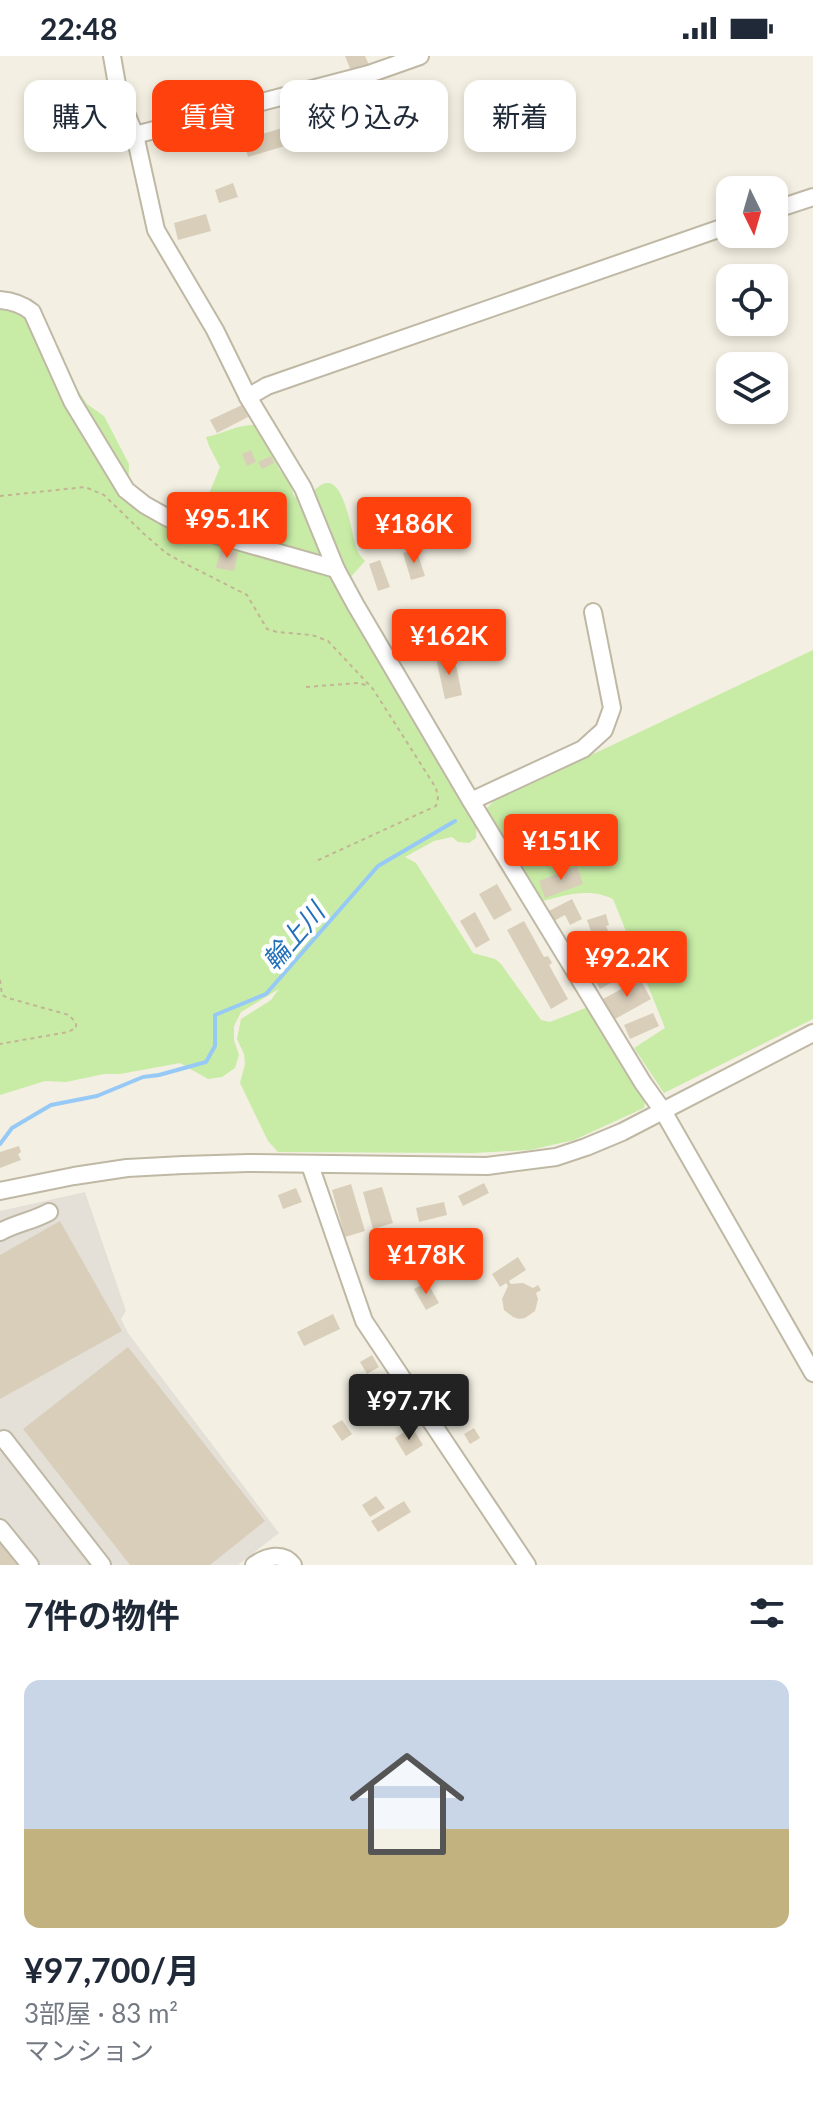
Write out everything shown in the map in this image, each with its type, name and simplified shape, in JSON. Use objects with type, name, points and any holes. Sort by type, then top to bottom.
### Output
[{"type":"street","points":[[112,56],[116,80]]},
{"type":"street","points":[[136,135],[369,74],[420,56]]},
{"type":"street","points":[[136,140],[156,230],[215,330],[248,397],[303,488],[336,569],[355,604],[471,801],[663,1111],[813,1373]]},
{"type":"street","points":[[788,205],[813,197]]},
{"type":"street","points":[[248,397],[267,386],[716,230]]},
{"type":"street","points":[[0,300],[24,305],[32,312],[72,401],[126,490],[168,518],[202,531],[336,569]]},
{"type":"street","points":[[471,801],[583,749],[604,730],[612,708],[593,612]]},
{"type":"street","points":[[0,1191],[127,1168],[248,1163],[487,1166],[556,1157],[622,1132],[813,1033]]},
{"type":"street","points":[[310,1165],[364,1321],[527,1565]]},
{"type":"street","points":[[0,1232],[15,1224],[32,1222],[49,1212]]},
{"type":"street","points":[[4,1439],[102,1565]]},
{"type":"street","points":[[0,1528],[30,1565]]},
{"type":"street","points":[[254,1565],[262,1559],[276,1556],[289,1559],[293,1565]]},
{"type":"path","points":[[0,496],[85,487],[93,489],[104,495],[166,553],[247,595],[267,629],[323,638],[370,686],[436,788],[436,806],[314,862]]},
{"type":"path","points":[[306,687],[358,683],[370,686]]},
{"type":"path","points":[[0,980],[2,995],[69,1015],[76,1028],[0,1044]]},
{"type":"shaded area","points":[[85,1192],[126,1311],[121,1319],[128,1333],[279,1533],[238,1565],[0,1565],[0,1211]]},
{"type":"green space","points":[[0,305],[12,305],[30,319],[87,404],[104,416],[129,464],[128,503],[152,520],[172,526],[177,511],[202,511],[220,467],[206,437],[242,426],[254,425],[290,483],[294,496],[302,502],[321,485],[329,483],[336,487],[346,508],[357,550],[365,561],[337,589],[469,806],[475,821],[476,838],[469,843],[458,842],[452,837],[434,841],[405,857],[416,863],[473,953],[495,959],[501,964],[541,1020],[550,1022],[588,1007],[641,1094],[644,1108],[574,1140],[530,1150],[473,1153],[278,1152],[268,1141],[240,1083],[245,1064],[237,1039],[241,1019],[271,1000],[279,989],[241,1012],[234,1026],[239,1055],[235,1068],[222,1077],[208,1079],[180,1063],[66,1082],[45,1081],[0,1095]]},
{"type":"green space","points":[[813,650],[813,1019],[664,1093],[634,1048],[665,1028],[613,899],[585,893],[538,902],[487,815],[487,808],[494,801]]},
{"type":"building","points":[[345,56],[365,56],[369,65],[351,71]]},
{"type":"building","points":[[280,129],[280,147],[248,157],[247,152],[264,152],[264,134]]},
{"type":"building","points":[[233,183],[238,197],[219,203],[215,190]]},
{"type":"building","points":[[206,214],[211,231],[178,240],[174,223]]},
{"type":"building","points":[[242,405],[248,417],[217,433],[210,420]]},
{"type":"building","points":[[251,450],[256,462],[247,466],[242,454]]},
{"type":"building","points":[[271,456],[274,463],[262,469],[258,462]]},
{"type":"building","points":[[418,515],[422,528],[397,536],[393,523]]},
{"type":"building","points":[[386,525],[390,538],[363,546],[359,533]]},
{"type":"building","points":[[221,549],[238,552],[234,571],[216,568]]},
{"type":"building","points":[[416,549],[425,576],[411,580],[403,553]]},
{"type":"building","points":[[380,560],[390,587],[378,591],[369,564]]},
{"type":"building","points":[[454,655],[462,695],[445,699],[436,658]]},
{"type":"building","points":[[577,866],[583,884],[545,898],[539,881]]},
{"type":"building","points":[[497,884],[512,910],[494,920],[479,894]]},
{"type":"building","points":[[572,899],[582,919],[570,925],[565,915],[552,922],[547,912]]},
{"type":"building","points":[[475,912],[490,940],[476,948],[460,921]]},
{"type":"building","points":[[606,914],[610,935],[594,940],[587,920]]},
{"type":"building","points":[[524,921],[544,957],[548,956],[552,963],[549,965],[568,999],[551,1009],[507,930]]},
{"type":"building","points":[[597,943],[604,956],[579,970],[572,957]]},
{"type":"building","points":[[627,950],[637,968],[600,989],[590,971]]},
{"type":"building","points":[[640,979],[651,999],[615,1019],[603,999]]},
{"type":"building","points":[[653,1013],[659,1026],[630,1039],[624,1025]]},
{"type":"building","points":[[19,1146],[21,1160],[0,1168],[0,1152]]},
{"type":"building","points":[[484,1183],[489,1193],[463,1206],[458,1196]]},
{"type":"building","points":[[351,1184],[365,1231],[345,1237],[332,1190]]},
{"type":"building","points":[[382,1187],[393,1223],[373,1229],[363,1192]]},
{"type":"building","points":[[296,1188],[302,1202],[283,1209],[278,1195]]},
{"type":"building","points":[[444,1202],[447,1215],[419,1222],[416,1208]]},
{"type":"building","points":[[60,1221],[122,1331],[0,1399],[0,1255]]},
{"type":"building","points":[[518,1257],[526,1270],[509,1281],[511,1284],[523,1283],[533,1288],[538,1285],[541,1290],[536,1293],[535,1311],[519,1319],[504,1310],[502,1299],[508,1286],[506,1283],[500,1287],[492,1274]]},
{"type":"building","points":[[427,1282],[439,1303],[426,1310],[414,1289]]},
{"type":"building","points":[[333,1314],[340,1329],[304,1346],[297,1332]]},
{"type":"building","points":[[128,1347],[265,1521],[210,1565],[130,1565],[23,1429]]},
{"type":"building","points":[[372,1355],[379,1367],[367,1374],[360,1362]]},
{"type":"building","points":[[385,1388],[397,1409],[385,1416],[373,1395]]},
{"type":"building","points":[[342,1420],[352,1434],[342,1441],[332,1426]]},
{"type":"building","points":[[412,1427],[423,1445],[406,1456],[395,1438]]},
{"type":"building","points":[[474,1428],[480,1438],[470,1444],[464,1434]]},
{"type":"building","points":[[376,1496],[385,1508],[370,1517],[362,1505]]},
{"type":"building","points":[[404,1501],[411,1512],[378,1532],[371,1521]]},
{"type":"building","points":[[0,1543],[17,1565],[0,1565]]},
{"type":"waterway","name":"輪上川","points":[[0,1144],[12,1128],[51,1105],[97,1096],[143,1077],[206,1062],[215,1046],[215,1015],[266,994],[378,866],[455,821]]}]
